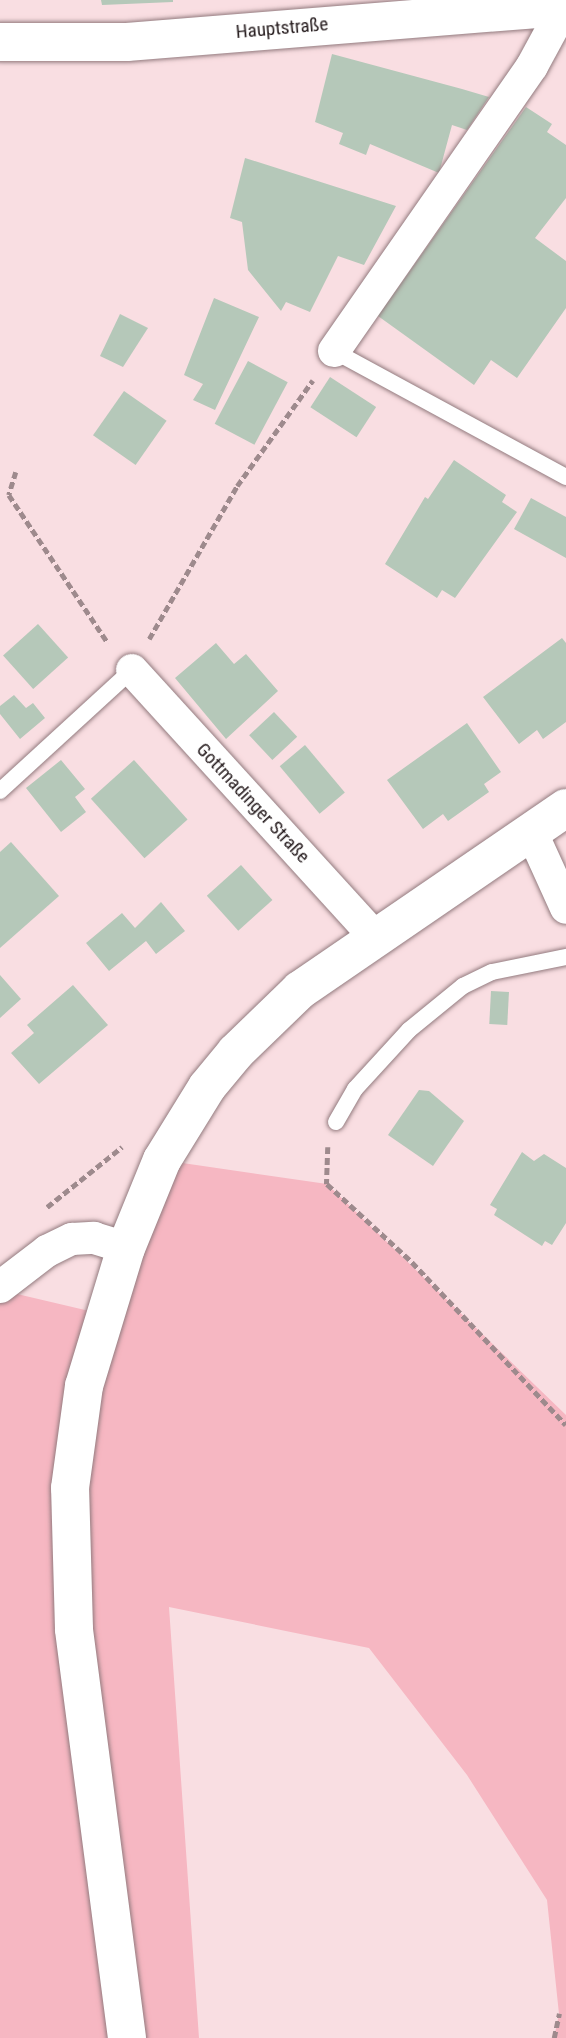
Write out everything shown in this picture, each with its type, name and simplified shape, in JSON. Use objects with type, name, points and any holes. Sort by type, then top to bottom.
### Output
[{"type":"main road","name":"Hauptstraße","points":[[0,42],[127,42],[565,7]]},
{"type":"main road","points":[[127,2038],[74,1629],[70,1500],[84,1385],[126,1248],[162,1160],[207,1087],[236,1052],[300,990],[566,808]]},
{"type":"street","name":"Hauptstraße","points":[[334,351],[532,66],[565,7]]},
{"type":"street","name":"Gottmadinger Straße","points":[[132,670],[375,937]]},
{"type":"street","points":[[532,833],[566,908]]},
{"type":"street","points":[[0,1287],[47,1251],[72,1239],[94,1238],[126,1248]]},
{"type":"lane","points":[[334,351],[566,477]]},
{"type":"lane","points":[[0,791],[132,670]]},
{"type":"lane","points":[[336,1122],[355,1089],[410,1030],[463,986],[492,972],[566,957]]},
{"type":"path","points":[[16,471],[9,495],[106,640],[132,670],[237,486],[334,351]]},
{"type":"path","points":[[41,1212],[134,1138]]},
{"type":"path","points":[[327,1184],[412,1262],[566,1425]]},
{"type":"path","points":[[554,2038],[559,2014]]},
{"type":"shaded area","points":[[162,1160],[327,1184],[566,1415],[566,2038],[554,2038],[559,2014],[547,1900],[467,1775],[369,1648],[169,1607],[199,2038],[0,2038],[0,1290],[102,1314]]},
{"type":"building","points":[[101,0],[173,0],[173,2],[102,5]]},
{"type":"building","points":[[332,54],[489,97],[467,130],[452,125],[439,173],[370,144],[366,155],[339,144],[343,133],[315,122]]},
{"type":"building","points":[[526,107],[552,124],[547,132],[566,145],[566,198],[535,238],[566,261],[566,308],[517,378],[491,360],[474,385],[378,316]]},
{"type":"building","points":[[245,158],[396,206],[364,265],[338,256],[310,312],[286,302],[281,311],[248,270],[242,222],[230,218]]},
{"type":"building","points":[[214,298],[259,317],[215,410],[193,400],[203,384],[184,375]]},
{"type":"building","points":[[120,314],[148,328],[123,367],[100,356]]},
{"type":"building","points":[[248,361],[288,382],[254,445],[215,424]]},
{"type":"building","points":[[330,377],[376,407],[357,437],[310,407]]},
{"type":"building","points":[[124,391],[167,421],[136,465],[93,435]]},
{"type":"building","points":[[454,460],[506,495],[502,502],[517,512],[455,598],[442,590],[437,598],[385,564],[425,497],[428,499]]},
{"type":"building","points":[[531,498],[566,517],[566,558],[514,529]]},
{"type":"building","points":[[38,624],[68,657],[33,689],[3,655]]},
{"type":"building","points":[[562,638],[566,643],[566,722],[543,739],[537,730],[519,744],[483,697]]},
{"type":"building","points":[[216,643],[234,664],[246,654],[278,691],[226,739],[175,678]]},
{"type":"building","points":[[14,695],[26,708],[33,703],[45,718],[20,739],[0,714],[0,706]]},
{"type":"building","points":[[274,712],[297,737],[272,760],[249,735]]},
{"type":"building","points":[[467,723],[501,772],[484,784],[489,792],[448,821],[443,814],[423,829],[387,780]]},
{"type":"building","points":[[305,745],[345,792],[320,814],[280,766]]},
{"type":"building","points":[[61,760],[85,789],[75,797],[86,812],[61,832],[26,788]]},
{"type":"building","points":[[134,760],[188,819],[144,858],[91,799]]},
{"type":"building","points":[[11,842],[59,896],[0,948],[0,852]]},
{"type":"building","points":[[241,865],[272,900],[238,931],[207,896]]},
{"type":"building","points":[[161,902],[185,931],[156,954],[146,941],[109,971],[86,943],[122,913],[135,928]]},
{"type":"building","points":[[0,975],[21,999],[0,1018]]},
{"type":"building","points":[[73,985],[108,1025],[39,1084],[11,1053],[34,1033],[27,1025]]},
{"type":"building","points":[[491,991],[509,992],[507,1025],[489,1024]]},
{"type":"building","points":[[419,1090],[429,1091],[464,1121],[433,1166],[388,1135]]},
{"type":"building","points":[[522,1152],[534,1161],[544,1154],[566,1168],[566,1223],[552,1245],[545,1241],[542,1246],[494,1215],[497,1209],[490,1205]]}]
